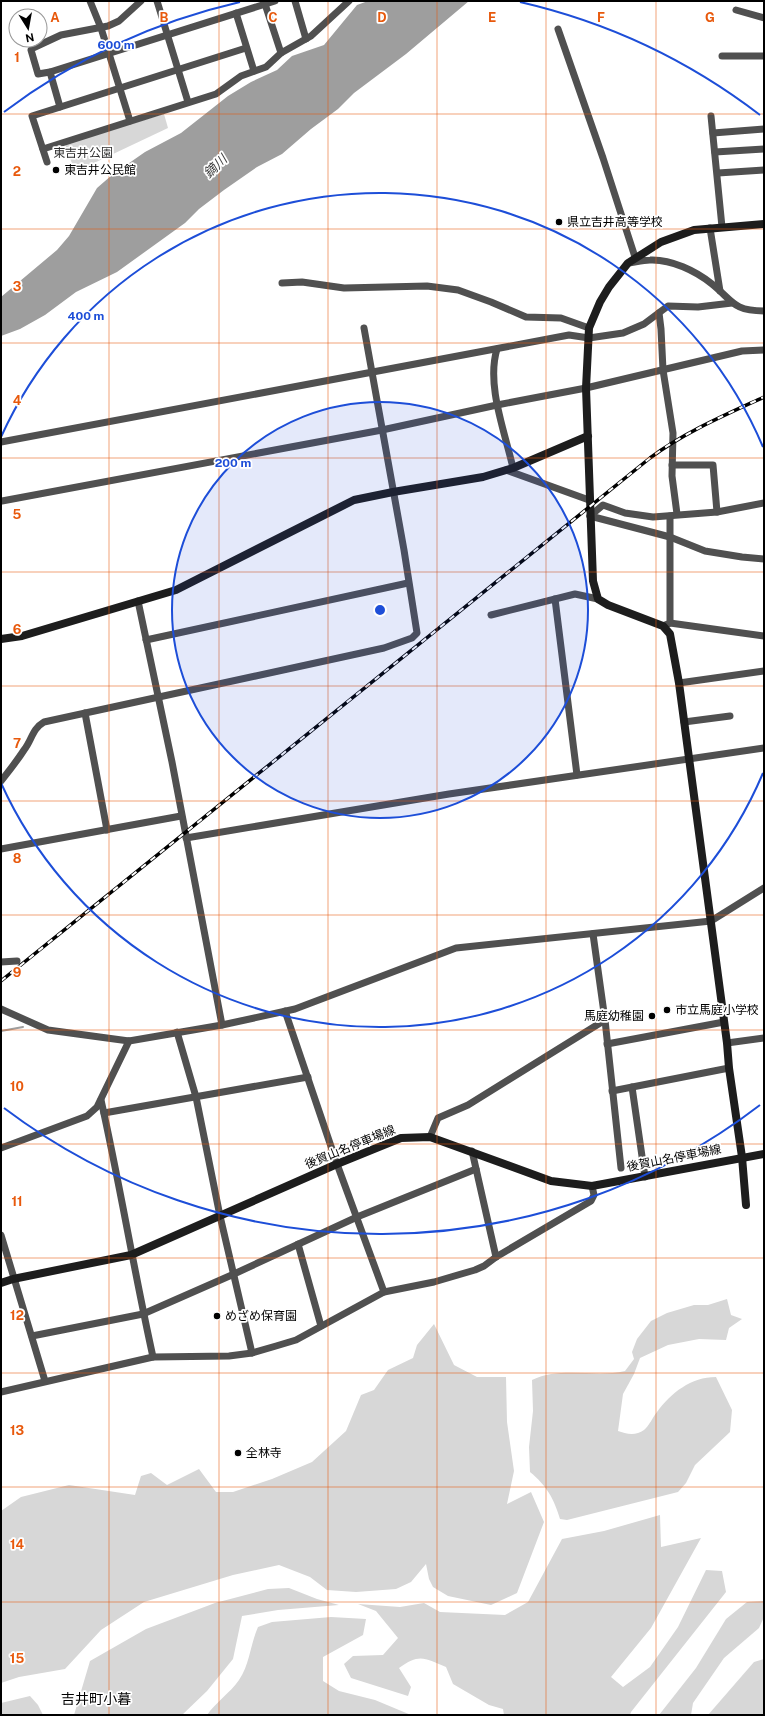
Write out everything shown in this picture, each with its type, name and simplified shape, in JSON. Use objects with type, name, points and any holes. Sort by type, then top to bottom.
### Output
[{"type":"street","points":[[90,1],[101,28],[121,88],[130,121]]},
{"type":"street","points":[[141,1],[119,21],[101,28],[61,35],[33,48],[31,50],[38,74],[50,72],[167,35],[236,13],[264,2],[275,1]]},
{"type":"street","points":[[157,1],[188,102]]},
{"type":"street","points":[[294,1],[306,39]]},
{"type":"street","points":[[43,149],[216,94],[241,76],[266,67],[281,53],[311,36],[349,1]]},
{"type":"street","points":[[264,2],[281,53]]},
{"type":"street","points":[[736,10],[764,18]]},
{"type":"street","points":[[236,13],[254,71]]},
{"type":"street","points":[[558,28],[603,158],[632,260]]},
{"type":"street","points":[[47,162],[32,116],[246,48]]},
{"type":"street","points":[[722,56],[764,56]]},
{"type":"street","points":[[50,72],[60,107]]},
{"type":"street","points":[[711,116],[718,172],[722,227]]},
{"type":"street","points":[[713,133],[764,129]]},
{"type":"street","points":[[715,152],[764,149]]},
{"type":"street","points":[[718,172],[764,170]]},
{"type":"street","points":[[598,599],[593,581],[586,388],[589,328],[600,302],[609,287],[632,260],[661,242],[694,230],[764,224]]},
{"type":"street","points":[[710,228],[720,291]]},
{"type":"street","points":[[632,260],[651,260],[678,265],[702,277],[720,291],[732,303],[746,310],[764,311]]},
{"type":"street","points":[[282,284],[302,282],[344,288],[427,286],[458,290],[492,302],[526,317],[561,318],[589,328]]},
{"type":"street","points":[[1,442],[569,335],[589,338],[623,332],[644,324],[668,306],[698,307],[732,303]]},
{"type":"street","points":[[659,312],[663,370],[673,433],[672,466],[674,516],[670,537],[667,625],[679,683],[727,1043],[728,1068],[742,1158],[746,1205]]},
{"type":"street","points":[[1,781],[26,749],[32,734],[38,726],[44,722],[384,648],[412,638],[417,633],[404,550],[364,328]]},
{"type":"street","points":[[497,349],[494,359],[497,405],[509,469]]},
{"type":"street","points":[[2,501],[382,430],[497,405],[586,388],[742,351],[764,350]]},
{"type":"street","points":[[1,639],[22,636],[176,590],[354,500],[483,477],[509,469],[588,436]]},
{"type":"street","points":[[672,466],[713,465],[717,512]]},
{"type":"street","points":[[509,469],[589,500]]},
{"type":"street","points":[[590,516],[603,505],[625,513],[653,517],[717,512],[764,503]]},
{"type":"street","points":[[590,516],[670,537],[705,551],[764,559]]},
{"type":"street","points":[[146,640],[408,583]]},
{"type":"street","points":[[491,615],[575,594],[598,599],[608,605],[667,625],[764,636]]},
{"type":"street","points":[[555,599],[577,775]]},
{"type":"street","points":[[138,601],[222,1025]]},
{"type":"street","points":[[679,683],[764,670]]},
{"type":"street","points":[[85,713],[107,830]]},
{"type":"street","points":[[684,722],[730,716]]},
{"type":"street","points":[[186,838],[577,775],[764,748]]},
{"type":"street","points":[[1,848],[181,816]]},
{"type":"street","points":[[1,1009],[48,1030],[129,1041],[222,1025],[295,1009],[456,948],[710,921],[764,888]]},
{"type":"street","points":[[593,934],[605,1020],[622,1168]]},
{"type":"street","points":[[1,962],[17,961]]},
{"type":"street","points":[[285,1011],[337,1164],[384,1292]]},
{"type":"street","points":[[430,1137],[438,1118],[468,1104],[605,1020]]},
{"type":"street","points":[[607,1044],[724,1022]]},
{"type":"street","points":[[176,1032],[196,1097],[220,1216],[252,1353]]},
{"type":"street","points":[[727,1043],[764,1038]]},
{"type":"street","points":[[1,1148],[87,1116],[97,1107],[101,1100],[129,1041]]},
{"type":"street","points":[[612,1090],[728,1068]]},
{"type":"street","points":[[104,1113],[308,1077]]},
{"type":"street","points":[[632,1087],[645,1177]]},
{"type":"street","points":[[101,1100],[118,1174],[131,1255],[153,1357]]},
{"type":"street","name":"後賀山名停車場線","points":[[1,1283],[13,1279],[131,1255],[337,1164],[401,1138],[430,1137],[551,1181],[592,1186],[764,1154]]},
{"type":"street","points":[[472,1151],[496,1257]]},
{"type":"street","points":[[32,1336],[143,1314],[357,1217],[476,1170]]},
{"type":"street","points":[[1,1392],[45,1380],[153,1357],[229,1356],[252,1353],[296,1340],[384,1292],[434,1282],[484,1266],[496,1257],[591,1201],[594,1195],[592,1186]]},
{"type":"street","points":[[1,1235],[13,1279],[45,1380]]},
{"type":"street","points":[[298,1244],[321,1326]]},
{"type":"green space","name":"東吉井公園","points":[[164,114],[168,128],[75,172],[65,144]]},
{"type":"green space","points":[[727,1299],[731,1315],[742,1319],[729,1328],[726,1340],[699,1339],[668,1345],[640,1358],[634,1374],[623,1394],[618,1431],[631,1434],[641,1432],[648,1426],[655,1414],[663,1405],[682,1387],[698,1380],[716,1377],[732,1410],[730,1432],[695,1465],[686,1483],[678,1492],[567,1520],[560,1519],[549,1493],[541,1482],[530,1472],[529,1447],[533,1411],[532,1380],[555,1374],[614,1373],[625,1371],[634,1359],[632,1352],[637,1339],[651,1321],[667,1313],[694,1305],[708,1305]]},
{"type":"green space","points":[[434,1324],[454,1365],[477,1377],[506,1377],[507,1422],[514,1471],[507,1504],[531,1492],[544,1522],[517,1593],[491,1605],[448,1596],[433,1587],[429,1579],[426,1564],[411,1582],[396,1589],[356,1592],[327,1590],[310,1577],[279,1565],[233,1575],[144,1602],[101,1630],[65,1669],[19,1677],[1,1683],[1,1511],[21,1497],[69,1485],[135,1495],[141,1476],[151,1473],[167,1485],[199,1469],[216,1492],[233,1492],[272,1479],[312,1462],[346,1431],[361,1395],[374,1390],[388,1370],[413,1358],[417,1345]]},
{"type":"green space","points":[[660,1515],[661,1547],[701,1538],[651,1628],[611,1677],[623,1687],[650,1667],[678,1627],[706,1570],[722,1571],[726,1592],[630,1715],[504,1715],[503,1709],[489,1705],[453,1684],[446,1667],[427,1659],[422,1658],[412,1660],[399,1668],[411,1687],[408,1696],[351,1678],[344,1664],[353,1656],[383,1655],[398,1638],[376,1611],[358,1604],[400,1607],[424,1603],[440,1612],[505,1615],[528,1602],[562,1539],[604,1531]]},
{"type":"green space","points":[[289,1588],[317,1599],[339,1605],[278,1610],[242,1616],[233,1659],[207,1691],[182,1715],[74,1715],[90,1661],[146,1629],[215,1603],[268,1589]]},
{"type":"green space","points":[[764,1601],[764,1617],[759,1628],[724,1658],[693,1703],[691,1715],[659,1715],[696,1668],[726,1619],[747,1602]]},
{"type":"green space","points":[[331,1617],[366,1619],[363,1635],[323,1657],[323,1681],[339,1691],[375,1700],[411,1715],[207,1715],[235,1685],[243,1674],[258,1627],[272,1622]]},
{"type":"green space","points":[[764,1659],[764,1715],[708,1715],[754,1662]]},
{"type":"green space","points":[[30,1696],[38,1705],[43,1715],[1,1715],[1,1703]]},
{"type":"water","name":"鏑川","points":[[368,1],[469,1],[406,54],[354,93],[338,109],[311,129],[282,154],[257,167],[224,190],[199,209],[185,223],[117,272],[76,292],[45,315],[20,329],[1,336],[1,297],[57,250],[69,236],[97,188],[112,175],[145,152],[181,133],[228,96],[251,82],[277,70],[292,56],[324,45],[357,5]]},
{"type":"waterway","points":[[1,1031],[23,1027]]},
{"type":"railway","points":[[1,981],[650,458],[691,432],[764,397]]},
{"type":"place","name":"東吉井公民館","points":[[56,170]]},
{"type":"place","name":"県立吉井高等学校","points":[[559,222]]},
{"type":"place","name":"市立馬庭小学校","points":[[667,1010]]},
{"type":"place","name":"馬庭幼稚園","points":[[652,1016]]},
{"type":"place","name":"めざめ保育園","points":[[217,1316]]},
{"type":"place","name":"全林寺","points":[[238,1453]]},
{"type":"district","name":"吉井町小暮","points":[[96,1699]]}]
